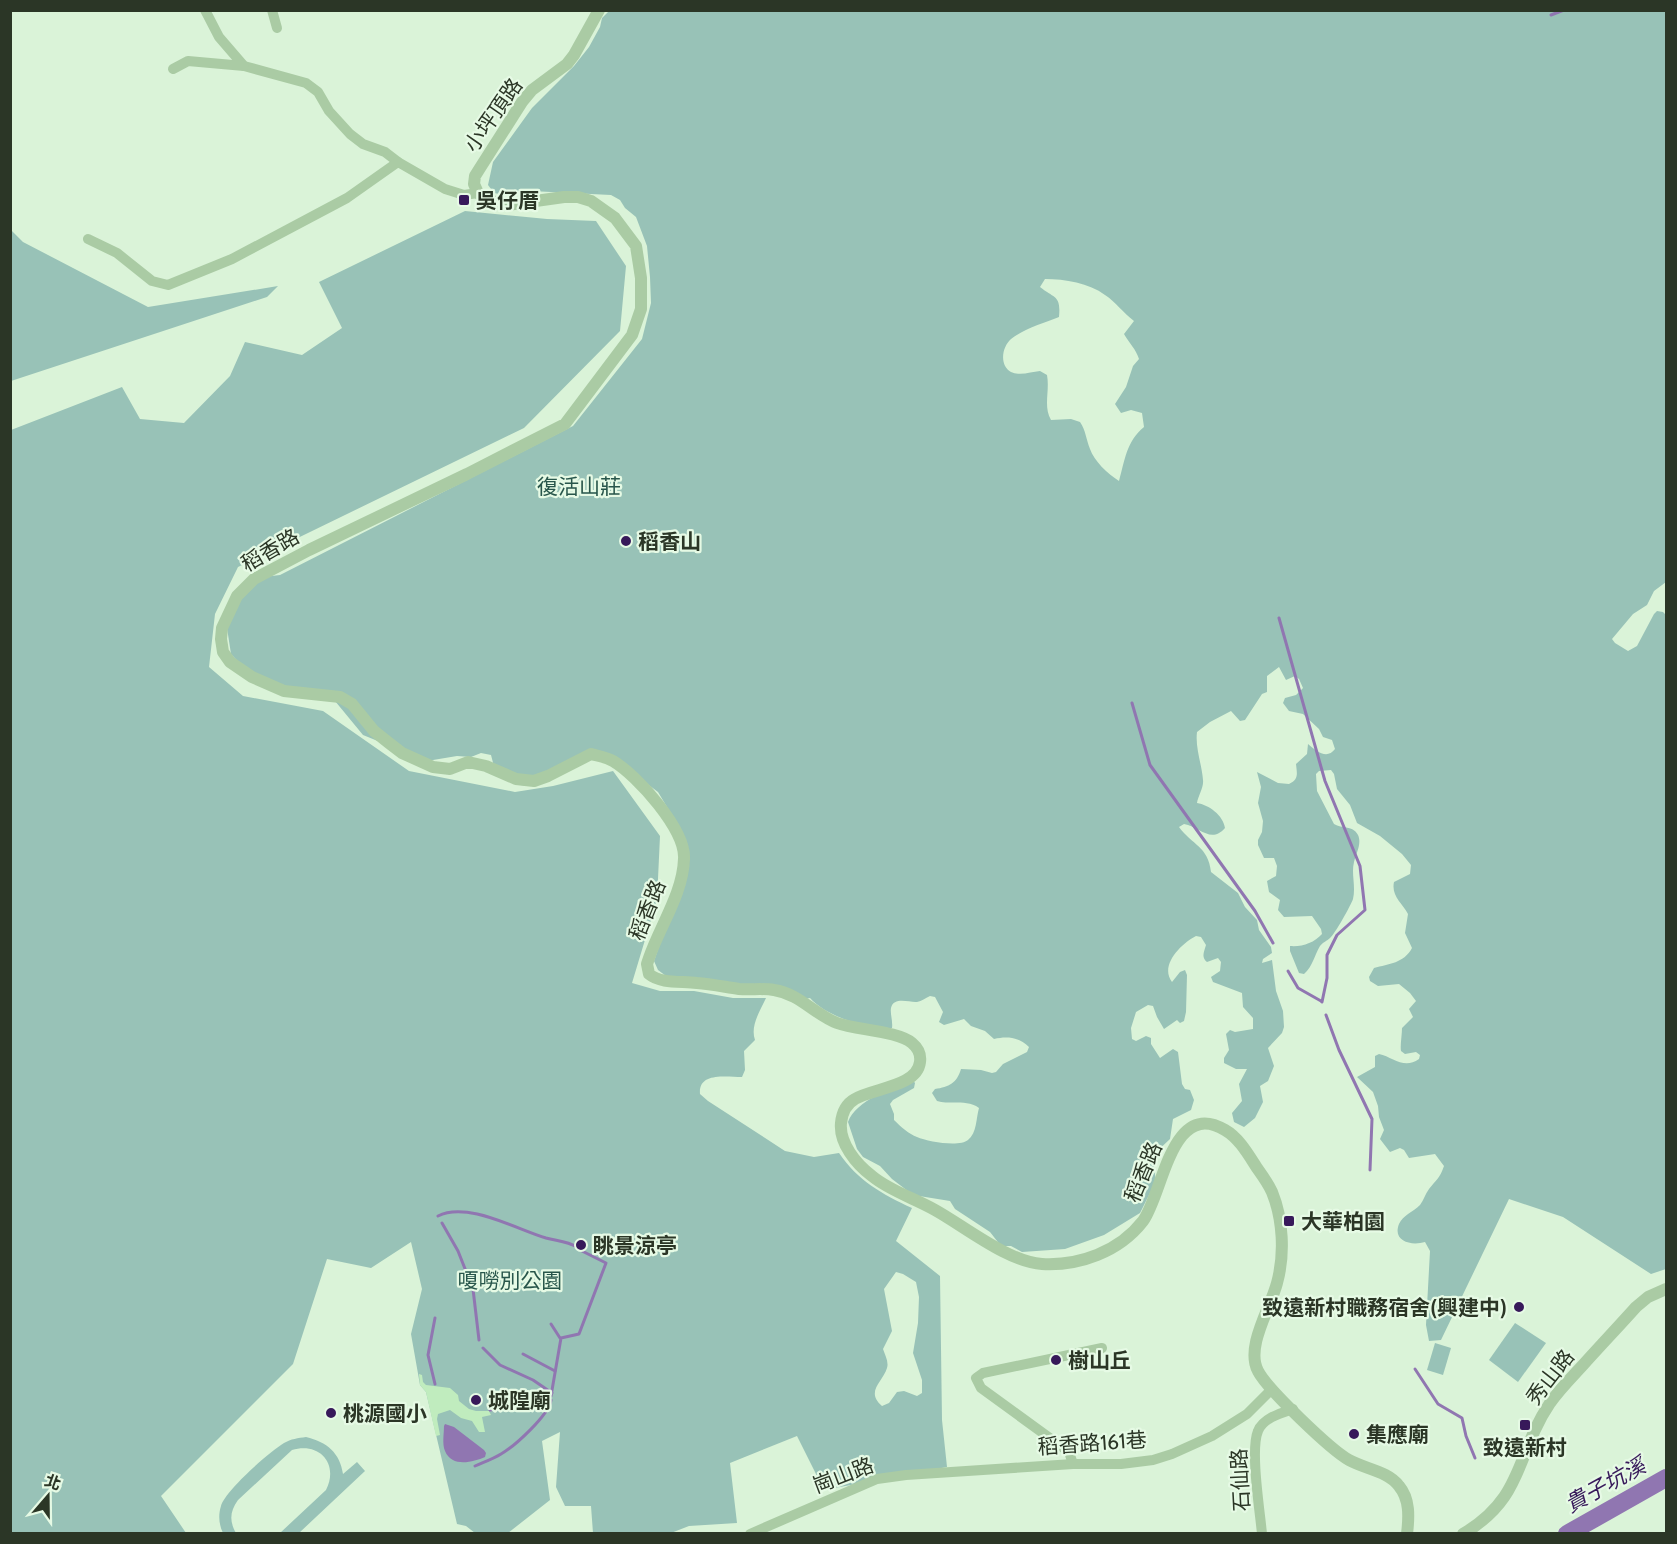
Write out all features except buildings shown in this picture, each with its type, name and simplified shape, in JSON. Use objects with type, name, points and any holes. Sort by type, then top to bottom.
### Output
[{"type":"street","points":[[205,10],[219,36],[244,66]]},
{"type":"street","points":[[272,10],[277,28]]},
{"type":"street","name":"小坪頂路","points":[[478,192],[474,184],[475,176],[522,102],[541,82],[567,64],[599,10]]},
{"type":"street","points":[[173,69],[188,61],[244,66],[306,82],[318,92],[329,111],[350,134],[363,144],[385,152],[445,189],[464,195],[478,192]]},
{"type":"street","points":[[88,239],[117,253],[152,281],[168,285],[232,259],[347,198],[398,162]]},
{"type":"street","name":"稻香路","points":[[478,192],[488,200],[507,205],[578,197],[591,201],[615,218],[636,246],[641,278],[641,309],[632,335],[565,424],[309,550],[249,583],[237,596],[222,628],[224,652],[230,662],[252,677],[284,691],[340,697],[352,704],[374,731],[402,753],[433,767],[450,769],[468,762],[486,766],[516,779],[534,781],[591,754],[614,762],[644,787],[666,815],[685,856],[677,890],[647,964],[649,974],[660,980],[742,989],[769,989],[787,993],[800,999],[822,1016],[840,1024],[898,1037],[913,1044],[920,1062],[915,1074],[903,1082],[867,1094],[849,1104],[841,1120],[843,1138],[853,1155],[873,1178],[935,1210],[1003,1251],[1037,1264],[1058,1264],[1076,1263],[1112,1249],[1142,1222],[1153,1203],[1172,1149],[1181,1134],[1198,1125],[1218,1127],[1228,1131],[1245,1149],[1271,1190],[1278,1212],[1282,1254],[1277,1283],[1254,1350],[1257,1370],[1272,1389],[1320,1437],[1348,1459],[1392,1478],[1400,1486],[1406,1498],[1408,1511],[1407,1533]]},
{"type":"street","name":"秀山路","points":[[1463,1533],[1492,1514],[1507,1495],[1517,1477],[1540,1419],[1558,1393],[1636,1306],[1648,1297],[1666,1289]]},
{"type":"street","points":[[1073,1464],[1069,1452],[981,1388],[976,1378],[983,1373],[1102,1348]]},
{"type":"street","name":"稻香路161巷","points":[[894,1478],[906,1475],[1073,1464],[1122,1464],[1153,1460],[1212,1436],[1247,1414],[1272,1389]]},
{"type":"street","name":"石仙路","points":[[1262,1533],[1256,1446],[1258,1430],[1268,1420],[1293,1409]]},
{"type":"street","name":"崗山路","points":[[750,1533],[877,1479],[894,1478]]},
{"type":"green space","name":"復活山莊","points":[[609,11],[1666,11],[1666,582],[1654,591],[1647,605],[1633,614],[1612,639],[1628,651],[1637,646],[1657,611],[1666,615],[1666,1269],[1651,1274],[1563,1217],[1509,1199],[1441,1340],[1429,1341],[1426,1325],[1430,1251],[1425,1242],[1404,1241],[1398,1235],[1398,1230],[1403,1218],[1420,1205],[1444,1166],[1435,1154],[1409,1158],[1400,1148],[1390,1152],[1380,1139],[1384,1130],[1373,1092],[1357,1077],[1375,1067],[1375,1056],[1379,1054],[1403,1063],[1419,1059],[1420,1055],[1416,1052],[1405,1054],[1401,1051],[1402,1028],[1413,1017],[1409,1009],[1416,1001],[1399,984],[1378,986],[1370,981],[1369,977],[1374,968],[1400,960],[1412,948],[1405,933],[1408,914],[1393,887],[1394,882],[1410,874],[1411,865],[1402,854],[1380,836],[1357,823],[1350,805],[1337,789],[1331,770],[1319,771],[1316,774],[1317,791],[1334,824],[1356,832],[1359,845],[1353,867],[1352,902],[1332,935],[1320,946],[1309,968],[1304,974],[1299,973],[1290,946],[1312,942],[1322,934],[1321,929],[1312,916],[1284,917],[1278,910],[1280,900],[1269,892],[1267,881],[1276,876],[1277,866],[1274,858],[1264,858],[1258,845],[1263,821],[1258,803],[1261,787],[1257,772],[1278,783],[1289,784],[1296,778],[1296,764],[1307,754],[1308,744],[1318,752],[1325,754],[1335,749],[1332,740],[1323,737],[1319,729],[1303,714],[1289,711],[1283,703],[1285,698],[1296,695],[1303,688],[1295,676],[1286,680],[1279,667],[1267,676],[1267,692],[1262,694],[1245,720],[1240,721],[1231,711],[1197,732],[1203,783],[1197,803],[1215,811],[1225,828],[1220,833],[1210,835],[1184,824],[1179,827],[1203,851],[1211,872],[1238,893],[1245,907],[1257,920],[1259,930],[1271,947],[1272,953],[1263,959],[1262,963],[1272,960],[1276,991],[1283,1011],[1284,1027],[1282,1033],[1268,1048],[1274,1066],[1268,1081],[1260,1086],[1263,1102],[1255,1118],[1244,1127],[1234,1122],[1232,1113],[1242,1101],[1239,1084],[1247,1069],[1236,1069],[1224,1063],[1229,1050],[1226,1034],[1230,1030],[1235,1032],[1253,1029],[1253,1018],[1243,1007],[1242,993],[1213,982],[1211,977],[1220,971],[1221,962],[1218,958],[1207,962],[1205,960],[1206,945],[1201,937],[1196,936],[1179,949],[1168,969],[1172,982],[1180,972],[1185,970],[1187,975],[1184,1021],[1180,1023],[1177,1020],[1164,1029],[1153,1006],[1148,1005],[1136,1012],[1131,1028],[1132,1039],[1136,1041],[1146,1036],[1151,1038],[1151,1044],[1160,1058],[1173,1049],[1178,1052],[1182,1084],[1185,1089],[1190,1090],[1194,1100],[1191,1110],[1173,1119],[1170,1139],[1152,1156],[1156,1181],[1140,1213],[1104,1235],[1065,1249],[1022,1252],[1011,1246],[1001,1246],[990,1232],[955,1209],[950,1201],[913,1195],[892,1179],[880,1166],[863,1157],[857,1149],[848,1122],[852,1114],[866,1101],[912,1079],[915,1083],[914,1088],[890,1104],[894,1120],[908,1132],[922,1139],[944,1143],[964,1142],[973,1133],[979,1108],[964,1103],[937,1101],[932,1093],[935,1089],[952,1084],[961,1069],[996,1072],[1003,1064],[1027,1052],[1029,1047],[1013,1038],[994,1039],[985,1031],[971,1026],[964,1019],[944,1025],[939,1022],[943,1012],[935,997],[930,996],[917,1002],[895,1002],[891,1008],[892,1028],[882,1028],[860,1024],[837,1016],[817,1005],[810,998],[666,976],[658,970],[654,961],[685,871],[679,827],[658,792],[605,752],[526,786],[516,784],[496,774],[491,755],[481,753],[471,757],[457,756],[427,761],[363,735],[335,701],[250,675],[231,654],[227,628],[246,589],[255,578],[280,575],[573,426],[642,339],[651,303],[647,246],[636,217],[625,208],[620,200],[611,195],[531,191],[517,195],[503,195],[494,193],[488,185],[493,162],[532,108],[574,66],[589,47],[600,27],[602,18]],"holes":[[[1045,279],[1076,282],[1092,287],[1113,301],[1134,321],[1124,334],[1139,359],[1133,366],[1126,387],[1115,404],[1121,413],[1131,410],[1142,413],[1144,427],[1130,445],[1119,481],[1095,458],[1080,422],[1071,419],[1051,420],[1047,409],[1047,375],[1040,371],[1014,373],[1007,369],[1003,361],[1008,342],[1016,335],[1059,317],[1058,301],[1040,287]]]},
{"type":"green space","name":"嗄嘮別公園","points":[[465,211],[596,221],[626,266],[620,331],[524,428],[238,567],[215,614],[209,667],[243,696],[323,711],[409,771],[515,792],[553,786],[613,771],[660,836],[657,900],[632,983],[660,991],[694,991],[733,998],[766,998],[755,1024],[755,1040],[744,1051],[745,1070],[742,1077],[708,1079],[703,1082],[700,1094],[785,1151],[814,1157],[839,1153],[846,1163],[871,1186],[912,1208],[896,1241],[940,1276],[942,1420],[947,1467],[824,1490],[797,1436],[730,1463],[737,1523],[689,1526],[671,1533],[593,1533],[591,1506],[565,1506],[556,1487],[560,1432],[542,1441],[550,1500],[508,1533],[475,1533],[466,1526],[457,1524],[426,1392],[420,1385],[411,1334],[422,1289],[411,1242],[371,1268],[327,1259],[293,1364],[161,1496],[186,1533],[11,1534],[11,430],[122,387],[140,419],[184,423],[230,376],[245,342],[302,355],[342,328],[319,282]],"holes":[[[896,1272],[916,1282],[919,1297],[913,1353],[922,1380],[922,1393],[917,1396],[904,1391],[897,1392],[889,1403],[882,1406],[877,1401],[875,1391],[887,1368],[883,1349],[892,1331],[884,1289]]]},
{"type":"green space","points":[[10,229],[23,242],[148,307],[278,286],[267,297],[11,381]]},
{"type":"green space","points":[[1515,1323],[1546,1343],[1518,1382],[1489,1360]]},
{"type":"green space","points":[[1435,1343],[1451,1348],[1443,1375],[1427,1370]]},
{"type":"green space","points":[[306,1437],[326,1445],[336,1454],[343,1474],[357,1462],[365,1471],[299,1533],[280,1533],[326,1490],[329,1480],[328,1464],[318,1452],[302,1448],[292,1450],[238,1500],[231,1516],[236,1533],[223,1533],[219,1520],[220,1509],[230,1491],[248,1472],[284,1443]]},
{"type":"shaded area","points":[[419,1374],[422,1375],[426,1385],[450,1388],[458,1395],[459,1401],[469,1409],[489,1411],[491,1415],[482,1417],[485,1432],[479,1432],[472,1421],[461,1418],[450,1410],[438,1414],[440,1435],[436,1436],[426,1392],[420,1385]]},
{"type":"shaded area","points":[[445,1424],[454,1427],[484,1450],[485,1457],[475,1461],[458,1462],[448,1456],[444,1445]]},
{"type":"waterway","points":[[1551,15],[1564,10]]},
{"type":"waterway","points":[[1279,618],[1325,781],[1360,866],[1365,910],[1337,935],[1327,955],[1327,978],[1322,1002]]},
{"type":"waterway","points":[[1132,703],[1150,765],[1255,911],[1273,943]]},
{"type":"waterway","points":[[1288,971],[1298,988],[1321,1001]]},
{"type":"waterway","points":[[1326,1015],[1339,1050],[1372,1119],[1370,1170]]},
{"type":"waterway","points":[[438,1216],[450,1212],[477,1214],[577,1247]]},
{"type":"waterway","points":[[442,1223],[458,1251],[473,1289],[479,1340]]},
{"type":"waterway","points":[[551,1396],[561,1338],[579,1334],[606,1263],[582,1251]]},
{"type":"waterway","points":[[435,1318],[428,1355],[435,1384]]},
{"type":"waterway","points":[[551,1324],[560,1338]]},
{"type":"waterway","points":[[483,1348],[500,1365],[533,1380],[552,1393]]},
{"type":"waterway","points":[[523,1354],[555,1371]]},
{"type":"waterway","points":[[1415,1369],[1438,1404],[1462,1418],[1475,1458]]},
{"type":"waterway","points":[[490,1410],[509,1407],[530,1398]]},
{"type":"waterway","points":[[475,1466],[501,1454],[514,1444],[538,1422],[551,1400]]},
{"type":"waterway","name":"貴子坑溪","points":[[1567,1534],[1666,1478]]},
{"type":"place","name":"吳仔厝","points":[[464,200]]},
{"type":"place","name":"稻香山","points":[[626,541]]},
{"type":"place","name":"大華柏園","points":[[1289,1221]]},
{"type":"place","name":"眺景涼亭","points":[[581,1245]]},
{"type":"place","name":"致遠新村職務宿舍(興建中)","points":[[1519,1307]]},
{"type":"place","name":"樹山丘","points":[[1056,1360]]},
{"type":"place","name":"城隍廟","points":[[476,1400]]},
{"type":"place","name":"桃源國小","points":[[331,1413]]},
{"type":"place","name":"致遠新村","points":[[1525,1425]]},
{"type":"place","name":"集應廟","points":[[1354,1434]]}]
